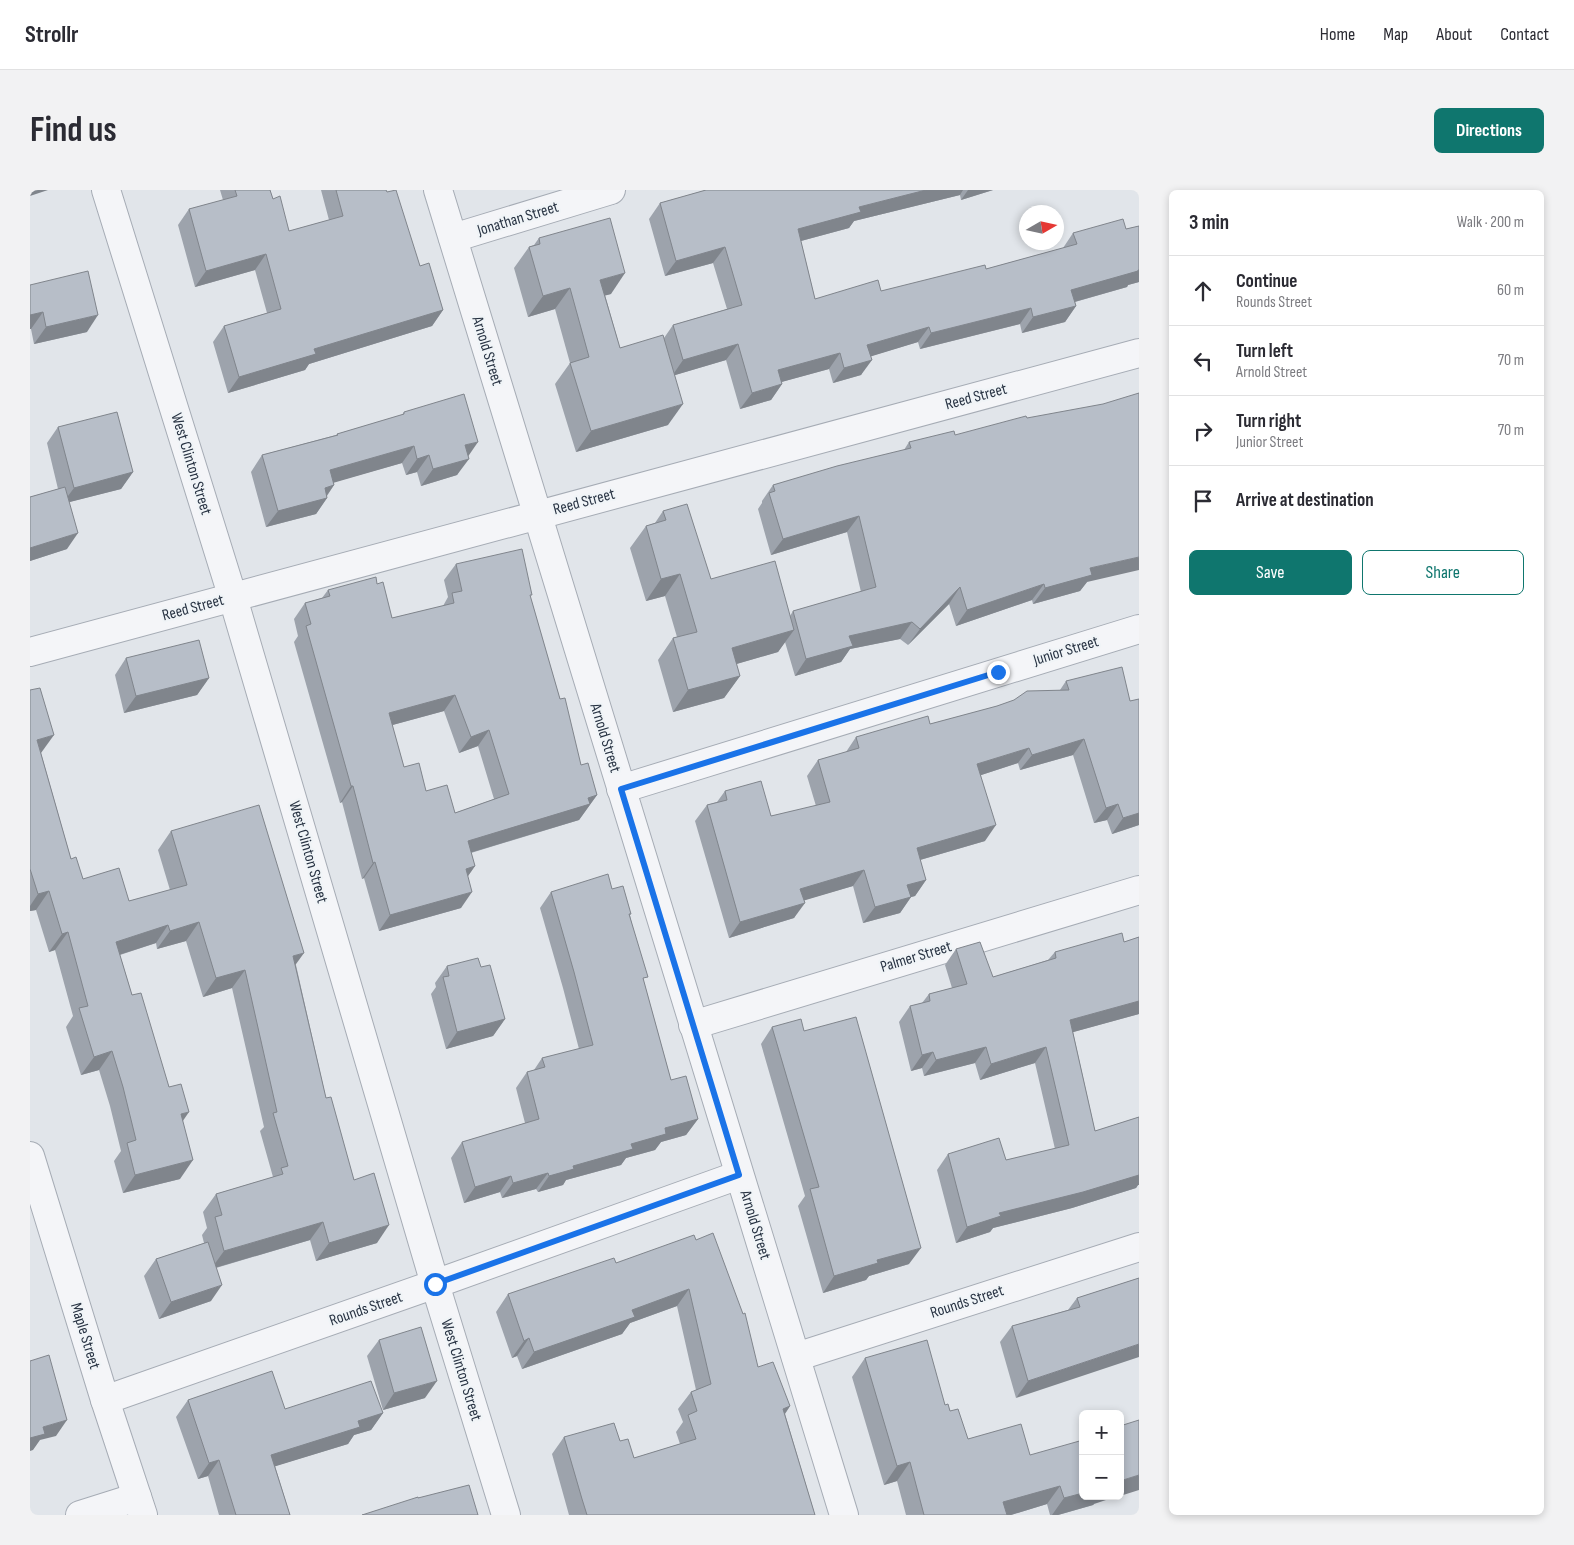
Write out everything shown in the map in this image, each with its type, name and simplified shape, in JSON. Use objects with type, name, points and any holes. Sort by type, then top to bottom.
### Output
[{"type":"street","name":"West Clinton Street","points":[[106,190],[233,598],[435,1284],[506,1515]]},
{"type":"street","name":"Arnold Street","points":[[438,190],[844,1515]]},
{"type":"street","name":"Jonathan Street","points":[[453,238],[611,190]]},
{"type":"street","name":"Reed Street","points":[[30,652],[1139,353]]},
{"type":"street","name":"Junior Street","points":[[621,789],[1139,629]]},
{"type":"street","name":"Palmer Street","points":[[693,1025],[1139,890]]},
{"type":"street","name":"Maple Street","points":[[30,1156],[105,1400],[140,1506]]},
{"type":"street","name":"Rounds Street","points":[[105,1400],[739,1175]]},
{"type":"street","name":"Rounds Street","points":[[796,1357],[1139,1247]]},
{"type":"street","points":[[80,1515],[140,1506]]},
{"type":"building","points":[[235,190],[270,190],[273,199],[280,196],[289,231],[343,216],[336,190],[386,190],[387,192],[396,190],[420,266],[429,263],[443,310],[314,349],[316,354],[239,377],[224,326],[281,309],[266,254],[206,271],[189,209],[237,196]]},
{"type":"building","points":[[706,190],[926,190],[859,207],[861,212],[798,229],[815,299],[878,280],[881,291],[985,265],[986,269],[1055,250],[1064,250],[1064,248],[1077,244],[1073,233],[1123,219],[1126,229],[1139,226],[1139,270],[1071,290],[1076,306],[1033,317],[1031,308],[931,333],[929,327],[867,345],[872,360],[844,368],[840,353],[778,370],[782,384],[752,393],[738,344],[683,360],[673,325],[742,305],[725,247],[676,261],[660,203]]},
{"type":"building","points":[[610,218],[625,273],[600,280],[620,348],[663,335],[683,404],[591,431],[570,363],[589,357],[570,288],[543,296],[529,247],[540,244],[539,238]]},
{"type":"building","points":[[88,271],[98,315],[46,327],[43,312],[30,315],[30,285]]},
{"type":"building","points":[[1139,393],[1139,557],[1090,568],[1092,575],[1045,588],[1044,584],[967,610],[960,587],[920,629],[912,622],[849,636],[853,646],[806,659],[793,611],[876,587],[859,516],[783,539],[769,493],[775,491],[773,485],[837,466],[911,448],[909,442],[954,431],[955,435],[1026,416],[1027,418],[1103,404]]},
{"type":"building","points":[[464,394],[478,442],[465,445],[469,459],[433,469],[429,455],[417,459],[414,446],[330,470],[334,485],[325,488],[327,498],[278,511],[262,455],[338,435]]},
{"type":"building","points":[[117,412],[133,472],[74,488],[58,427]]},
{"type":"building","points":[[65,487],[78,533],[30,548],[30,497]]},
{"type":"building","points":[[687,504],[711,579],[775,561],[794,630],[732,648],[740,676],[688,690],[673,638],[697,632],[680,574],[661,579],[646,526],[666,520],[663,511]]},
{"type":"building","points":[[522,549],[532,595],[530,595],[560,699],[565,698],[581,765],[588,763],[597,795],[588,798],[590,804],[468,841],[475,866],[466,869],[472,892],[390,915],[375,862],[373,863],[353,786],[351,786],[306,626],[311,624],[305,603],[330,596],[328,590],[376,577],[377,584],[383,582],[392,618],[454,603],[452,593],[462,591],[456,564]],"holes":[[[455,695],[471,737],[489,730],[509,794],[455,813],[447,785],[426,791],[419,763],[404,767],[389,713]]]},
{"type":"building","points":[[199,640],[209,678],[136,696],[126,658]]},
{"type":"building","points":[[1122,667],[1130,701],[1139,699],[1139,813],[1123,818],[1118,804],[1106,808],[1084,739],[1032,755],[1029,748],[977,764],[996,825],[917,848],[926,880],[907,885],[911,897],[875,907],[864,870],[800,889],[805,903],[740,922],[707,805],[727,800],[725,791],[761,781],[771,816],[830,802],[818,760],[859,748],[856,737],[928,716],[930,724],[997,706],[1014,700],[1027,691],[1069,690],[1066,681]]},
{"type":"building","points":[[40,688],[54,735],[37,740],[71,859],[76,857],[83,879],[119,868],[129,901],[187,885],[171,831],[259,805],[304,953],[293,956],[326,1098],[331,1097],[354,1180],[374,1173],[389,1225],[329,1243],[323,1222],[224,1251],[215,1217],[222,1215],[216,1194],[283,1174],[281,1168],[288,1166],[273,1113],[277,1112],[245,970],[216,978],[199,922],[170,931],[168,925],[116,942],[132,995],[141,993],[169,1087],[181,1084],[189,1112],[181,1114],[193,1160],[135,1175],[127,1143],[136,1140],[112,1051],[94,1057],[79,1008],[88,1006],[68,932],[62,934],[49,891],[38,894],[30,869],[30,690]]},
{"type":"building","points":[[608,874],[612,889],[623,886],[631,914],[629,914],[648,977],[643,978],[671,1080],[686,1076],[698,1119],[665,1128],[666,1134],[631,1144],[633,1149],[573,1166],[574,1169],[549,1176],[548,1173],[513,1183],[511,1176],[475,1187],[462,1142],[539,1119],[527,1072],[545,1067],[542,1058],[593,1045],[551,892]]},
{"type":"building","points":[[1122,933],[1124,942],[1139,937],[1139,1001],[1070,1020],[1095,1131],[1139,1117],[1139,1175],[1083,1192],[999,1213],[1001,1216],[967,1227],[948,1154],[999,1138],[1006,1160],[1069,1145],[1046,1047],[991,1064],[986,1047],[936,1060],[933,1052],[922,1055],[910,1006],[930,1001],[929,994],[967,984],[956,949],[980,942],[993,977],[1056,958],[1055,952]]},
{"type":"building","points":[[478,958],[481,967],[490,965],[505,1019],[457,1032],[443,977],[449,976],[447,966]]},
{"type":"building","points":[[856,1017],[921,1248],[877,1260],[878,1263],[834,1276],[810,1189],[819,1187],[772,1027],[801,1019],[804,1031]]},
{"type":"building","points":[[713,1233],[743,1314],[745,1313],[758,1367],[773,1362],[790,1406],[783,1409],[815,1515],[587,1515],[564,1437],[614,1423],[620,1441],[628,1439],[634,1458],[696,1439],[688,1415],[697,1411],[691,1392],[711,1384],[689,1289],[632,1310],[635,1317],[534,1352],[529,1338],[524,1341],[508,1294],[614,1258],[616,1263],[694,1235],[696,1240]]},
{"type":"building","points":[[208,1242],[222,1285],[171,1302],[156,1259]]},
{"type":"building","points":[[1139,1278],[1139,1344],[1028,1381],[1012,1326],[1080,1307],[1077,1298]]},
{"type":"building","points":[[421,1327],[437,1381],[394,1393],[379,1340]]},
{"type":"building","points":[[927,1340],[945,1405],[948,1404],[950,1411],[958,1409],[968,1439],[1021,1424],[1030,1455],[1079,1441],[1079,1494],[1064,1498],[1060,1486],[1003,1502],[1007,1515],[924,1515],[910,1462],[897,1466],[865,1358]]},
{"type":"building","points":[[49,1355],[67,1420],[43,1427],[45,1434],[30,1438],[30,1361]]},
{"type":"building","points":[[272,1371],[285,1409],[371,1381],[383,1413],[358,1421],[360,1427],[271,1455],[290,1515],[236,1515],[219,1460],[209,1463],[188,1400]]},
{"type":"building","points":[[1139,1420],[1139,1475],[1124,1480],[1124,1455],[1124,1425]]},
{"type":"building","points":[[469,1485],[478,1515],[362,1515],[418,1497]]},
{"type":"route","points":[[435,1284],[739,1175],[621,789],[998,672]]}]
